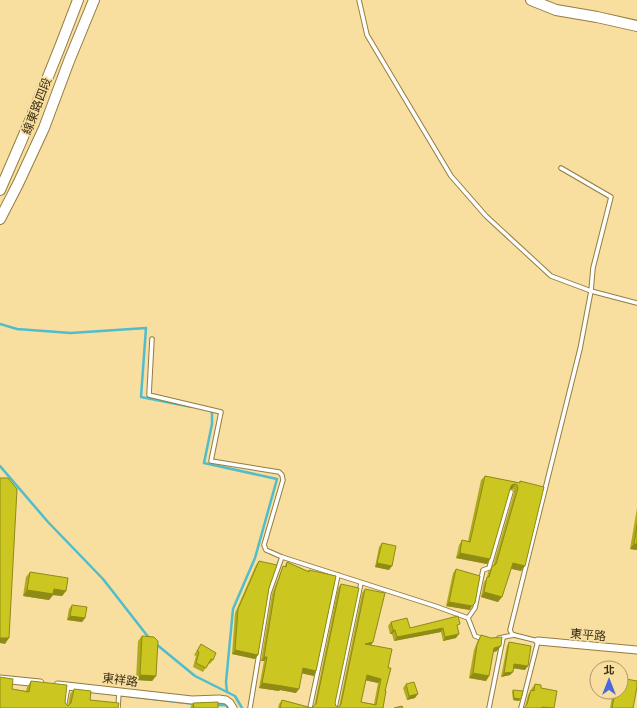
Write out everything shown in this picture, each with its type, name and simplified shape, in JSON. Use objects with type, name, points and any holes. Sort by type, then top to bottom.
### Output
[{"type":"main road","name":"線東路四段","points":[[0,190],[59,50],[78,0]]},
{"type":"main road","name":"線東路四段","points":[[0,219],[44,128],[68,61],[94,0]]},
{"type":"main road","points":[[531,0],[556,10],[637,26]]},
{"type":"street","name":"東平路","points":[[538,641],[637,650]]},
{"type":"street","name":"東祥路","points":[[0,679],[68,686],[119,695],[192,700],[219,699],[226,700],[233,708]]},
{"type":"lane","points":[[359,0],[367,35],[451,176],[486,216],[551,276],[591,291],[637,303]]},
{"type":"lane","points":[[514,635],[510,630],[580,349],[591,291],[593,268],[611,197],[561,168]]},
{"type":"lane","points":[[152,339],[149,395],[221,412],[211,462],[279,472],[282,475],[283,480],[264,545],[266,550],[282,557],[468,618],[475,636],[487,640]]},
{"type":"lane","points":[[468,618],[475,608],[483,570],[489,568],[511,492]]},
{"type":"lane","points":[[250,708],[269,593],[282,557]]},
{"type":"lane","points":[[310,708],[338,575]]},
{"type":"lane","points":[[335,708],[361,583]]},
{"type":"lane","points":[[495,639],[514,635],[538,641],[521,708]]},
{"type":"lane","points":[[489,708],[503,638]]},
{"type":"lane","points":[[64,708],[68,686]]},
{"type":"lane","points":[[118,708],[119,695]]},
{"type":"building","points":[[485,476],[520,483],[520,481],[544,487],[525,566],[513,563],[502,597],[484,592],[487,577],[489,577],[492,567],[496,564],[518,488],[517,485],[515,484],[511,486],[490,559],[460,553],[462,540],[470,542]]},
{"type":"building","points":[[0,478],[8,478],[17,489],[9,638],[0,638]]},
{"type":"building","points":[[637,525],[637,544],[634,544]]},
{"type":"building","points":[[382,543],[396,546],[392,566],[377,563]]},
{"type":"building","points":[[259,561],[277,565],[269,588],[258,655],[235,650],[238,609]]},
{"type":"building","points":[[287,562],[309,572],[309,570],[336,576],[316,671],[303,668],[299,689],[262,683],[267,657],[264,657],[275,590],[283,566],[286,567]]},
{"type":"building","points":[[456,569],[480,576],[475,603],[472,606],[449,602]]},
{"type":"building","points":[[30,572],[68,578],[66,591],[54,589],[53,594],[27,590]]},
{"type":"building","points":[[341,584],[359,588],[335,703],[336,706],[338,707],[341,704],[365,589],[385,593],[373,642],[365,644],[392,649],[388,668],[391,668],[385,691],[383,708],[312,708],[316,704]],"holes":[[[367,675],[381,679],[376,705],[361,702]]]},
{"type":"building","points":[[72,605],[87,607],[85,618],[70,616]]},
{"type":"building","points":[[458,616],[460,624],[457,625],[459,634],[445,637],[443,628],[397,637],[391,622],[407,618],[410,628]]},
{"type":"building","points":[[481,635],[491,638],[502,637],[501,646],[494,648],[489,676],[473,673],[477,645]]},
{"type":"building","points":[[142,636],[154,637],[158,641],[156,676],[140,675]]},
{"type":"building","points":[[509,642],[531,646],[528,666],[514,664],[513,672],[504,673]]},
{"type":"building","points":[[201,644],[216,653],[213,660],[211,659],[206,668],[196,663],[199,652],[197,651]]},
{"type":"building","points":[[0,677],[13,679],[12,689],[29,692],[31,681],[67,685],[65,702],[68,706],[71,703],[74,689],[91,691],[90,700],[119,703],[118,708],[0,708]]},
{"type":"building","points":[[629,680],[637,681],[633,708],[612,708],[614,700],[629,700]]},
{"type":"building","points":[[414,682],[418,694],[409,696],[406,684]]},
{"type":"building","points":[[535,684],[541,685],[541,688],[557,691],[554,708],[524,708],[527,704],[531,690],[534,691]]},
{"type":"building","points":[[513,690],[523,691],[521,699],[514,698]]},
{"type":"building","points":[[282,700],[312,708],[280,708]]},
{"type":"building","points":[[218,702],[218,708],[194,708],[193,703]]},
{"type":"waterway","points":[[0,324],[17,329],[71,333],[146,328],[141,397],[192,407]]},
{"type":"waterway","points":[[210,410],[212,410],[212,424],[204,463],[277,479],[255,558],[233,609],[226,682],[227,692]]},
{"type":"waterway","points":[[0,466],[48,522],[103,579],[149,638]]},
{"type":"waterway","points":[[156,644],[195,676],[235,696],[242,708]]},
{"type":"waterway","points":[[119,695],[195,704]]},
{"type":"waterway","points":[[216,705],[226,705],[228,708]]}]
